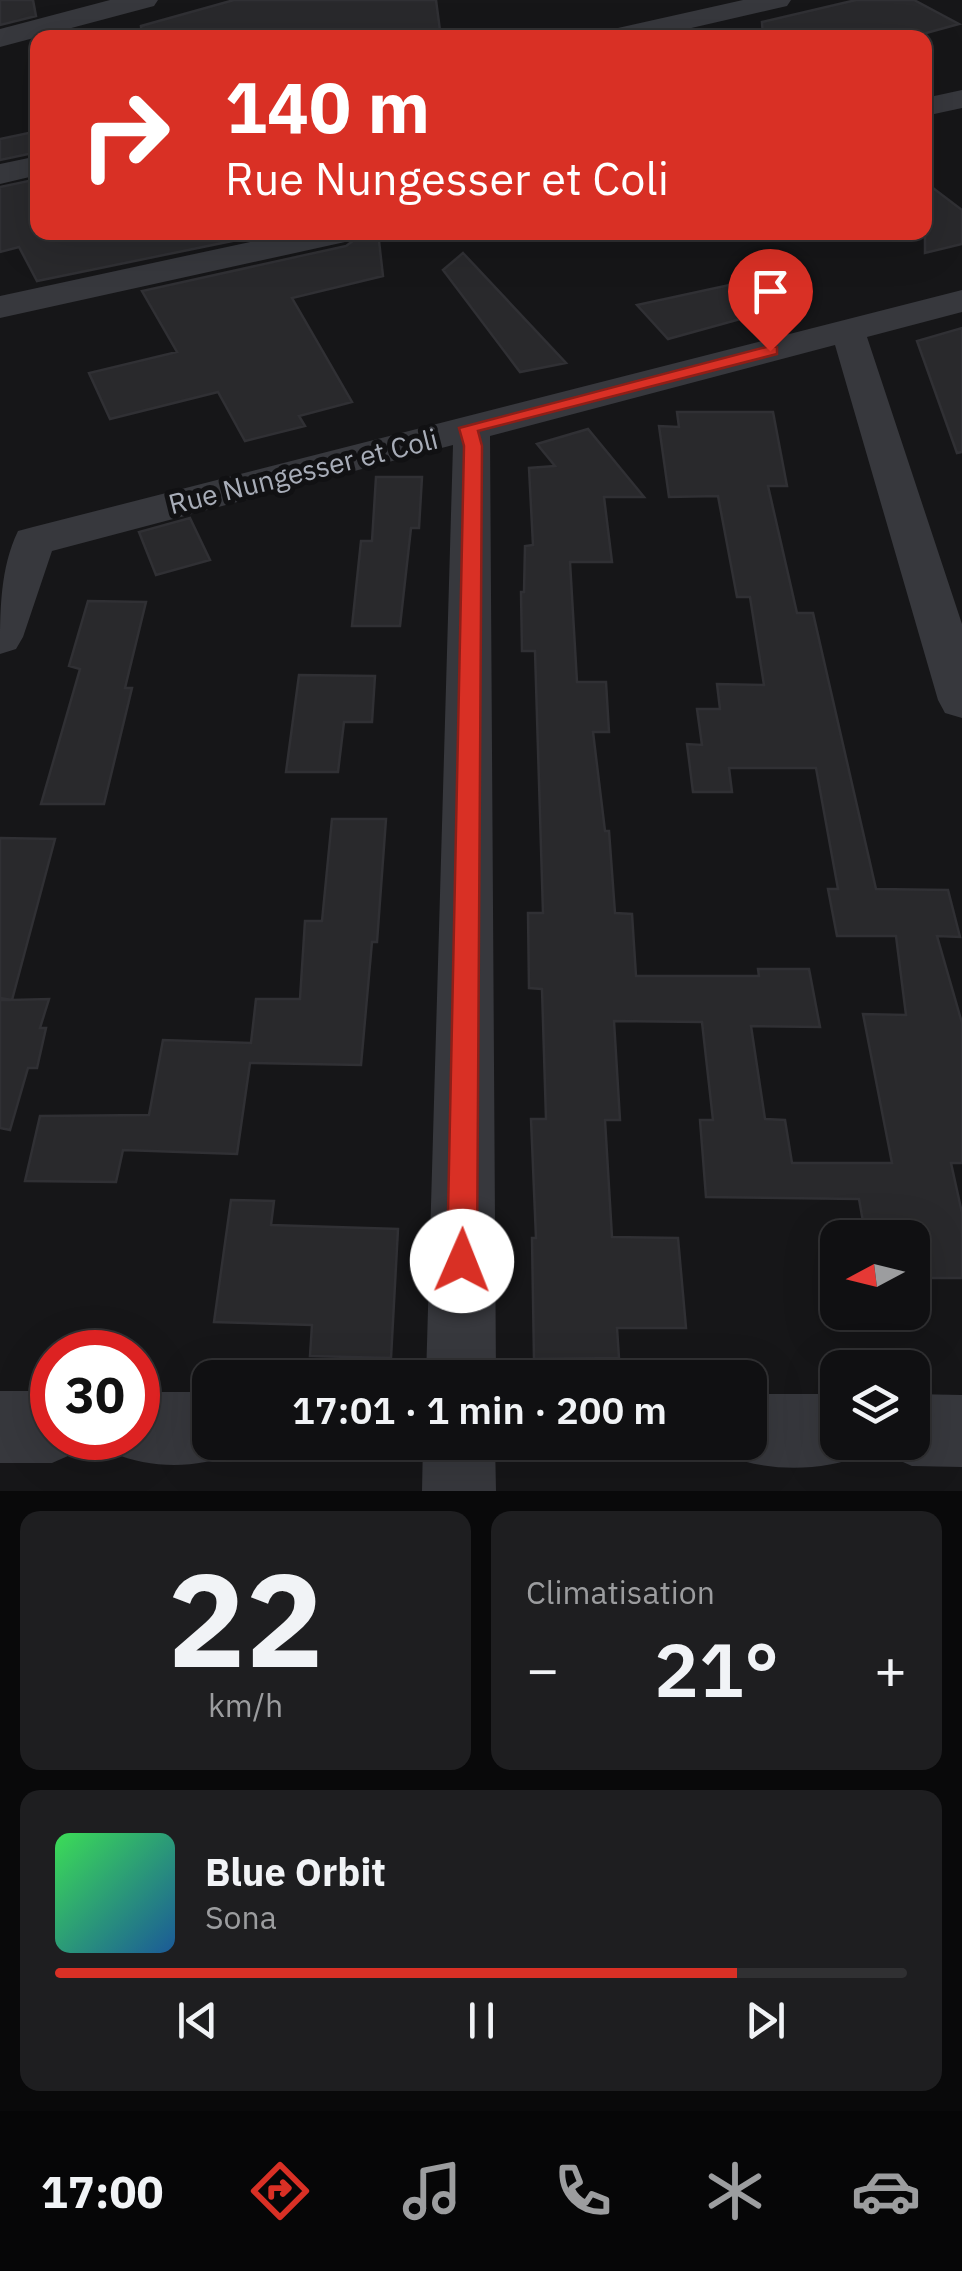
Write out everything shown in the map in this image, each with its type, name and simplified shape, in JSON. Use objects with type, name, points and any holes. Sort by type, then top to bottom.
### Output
[{"type":"street","points":[[30,30],[144,0]]},
{"type":"street","points":[[645,30],[778,0]]},
{"type":"street","points":[[0,38],[30,30]]},
{"type":"street","points":[[932,106],[962,100]]},
{"type":"street","points":[[0,174],[30,168]]},
{"type":"street","points":[[0,307],[309,240]]},
{"type":"street","name":"Rue Nungesser et Coli","points":[[0,638],[33,540],[962,302]]},
{"type":"street","points":[[846,331],[856,351],[962,700]]},
{"type":"street","points":[[460,1360],[473,446],[468,428]]},
{"type":"street","points":[[0,1427],[30,1428]]},
{"type":"street","points":[[160,1428],[192,1428]]},
{"type":"street","points":[[767,1430],[820,1430]]},
{"type":"street","points":[[930,1430],[962,1431]]},
{"type":"street","points":[[460,1460],[460,1491]]},
{"type":"building","points":[[0,0],[33,0],[36,16],[0,25]]},
{"type":"building","points":[[234,0],[436,0],[440,30],[141,30],[141,26]]},
{"type":"building","points":[[856,0],[914,0],[959,24],[932,31],[762,30],[762,22]]},
{"type":"building","points":[[30,133],[30,154],[0,160],[0,139]]},
{"type":"building","points":[[30,181],[30,240],[237,240],[37,281],[19,247],[0,252],[0,187]]},
{"type":"building","points":[[932,187],[962,210],[962,244],[925,253],[925,240],[932,240]]},
{"type":"building","points":[[354,240],[379,240],[383,276],[292,298],[352,402],[299,416],[305,426],[245,441],[218,392],[110,419],[89,373],[177,352],[142,291],[346,246]]},
{"type":"building","points":[[463,253],[566,363],[520,372],[443,270]]},
{"type":"building","points":[[794,271],[802,302],[668,339],[637,305]]},
{"type":"building","points":[[962,328],[962,452],[957,453],[917,341]]},
{"type":"building","points":[[677,412],[773,412],[787,486],[768,486],[797,613],[813,613],[876,889],[948,890],[960,937],[937,936],[962,1023],[962,1163],[951,1163],[962,1213],[962,1278],[930,1278],[930,1220],[863,1220],[859,1199],[706,1197],[700,1120],[713,1120],[702,1022],[614,1021],[620,1120],[605,1120],[612,1237],[678,1238],[686,1328],[617,1328],[619,1358],[534,1359],[532,1238],[536,1238],[531,1119],[546,1119],[542,989],[529,988],[528,913],[543,913],[535,651],[522,651],[521,592],[525,546],[533,545],[529,468],[555,466],[537,444],[588,429],[644,497],[604,497],[612,562],[570,562],[577,682],[606,682],[609,732],[593,732],[605,831],[609,831],[615,913],[632,914],[636,976],[759,976],[758,969],[809,969],[820,1027],[751,1026],[765,1119],[785,1120],[792,1163],[892,1163],[863,1014],[906,1015],[896,936],[837,936],[828,889],[838,889],[816,768],[729,768],[732,792],[693,792],[687,744],[702,745],[697,709],[720,709],[717,684],[764,685],[750,597],[737,597],[718,496],[669,497],[659,426],[679,427]]},
{"type":"building","points":[[376,477],[422,477],[419,528],[411,528],[400,626],[352,626],[361,541],[372,541]]},
{"type":"building","points":[[190,518],[210,560],[156,575],[139,532]]},
{"type":"building","points":[[88,601],[146,602],[125,688],[132,688],[104,804],[41,804],[80,669],[69,666]]},
{"type":"building","points":[[299,675],[375,676],[372,722],[344,722],[338,772],[286,772]]},
{"type":"building","points":[[332,819],[386,819],[377,942],[372,942],[361,1065],[250,1063],[237,1154],[123,1150],[116,1182],[25,1181],[40,1116],[149,1115],[163,1040],[251,1043],[256,999],[300,999],[305,921],[322,921]]},
{"type":"building","points":[[0,838],[55,839],[12,1000],[0,998]]},
{"type":"building","points":[[49,999],[40,1028],[46,1028],[37,1068],[28,1068],[10,1130],[0,1128],[0,1000]]},
{"type":"building","points":[[231,1200],[274,1201],[271,1225],[398,1229],[391,1358],[310,1356],[312,1325],[214,1322]]},
{"type":"route","points":[[462,1261],[473,446],[468,428],[770,351]]}]
